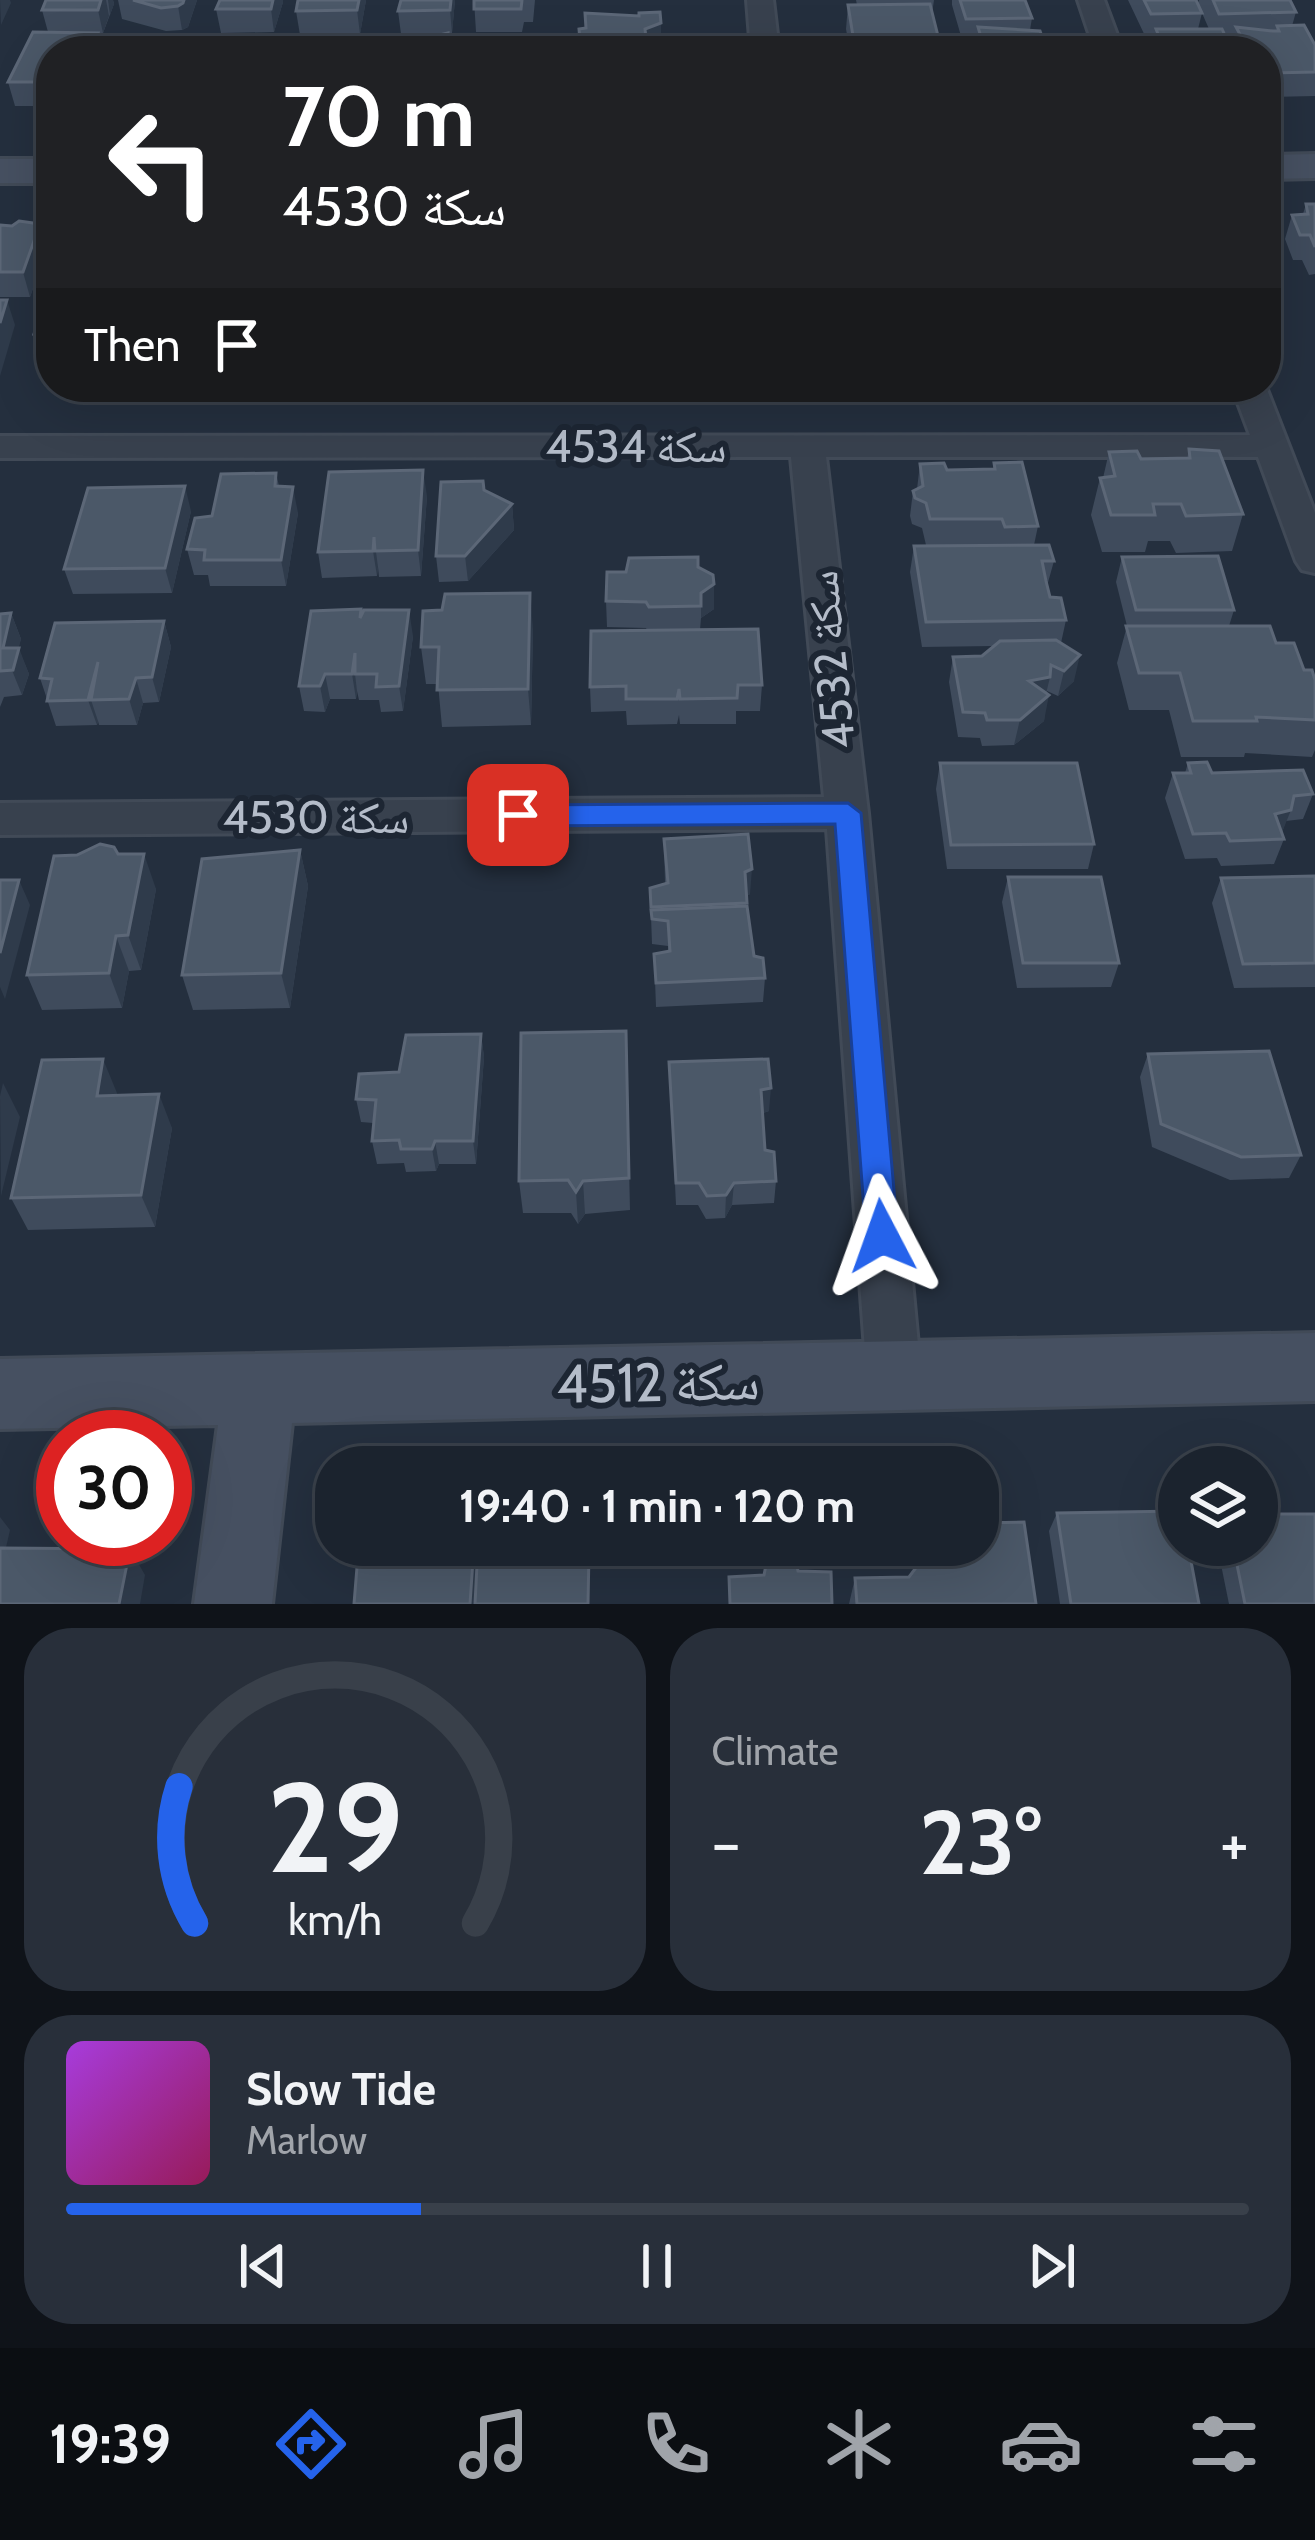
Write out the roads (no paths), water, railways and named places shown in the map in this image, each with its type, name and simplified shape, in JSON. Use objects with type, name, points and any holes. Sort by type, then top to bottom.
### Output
[{"type":"street","points":[[760,0],[764,36]]},
{"type":"street","points":[[1091,0],[1104,36]]},
{"type":"street","points":[[1281,166],[1315,166]]},
{"type":"street","points":[[0,171],[36,171]]},
{"type":"street","points":[[1255,402],[1315,561]]},
{"type":"street","name":"سكة 4532","points":[[807,446],[848,813],[894,1377]]},
{"type":"street","name":"سكة 4534","points":[[0,447],[1271,446]]},
{"type":"street","name":"سكة 4530","points":[[0,819],[848,813]]},
{"type":"street","name":"سكة 4512","points":[[0,1394],[1315,1367]]},
{"type":"street","points":[[232,1604],[260,1390]]}]
